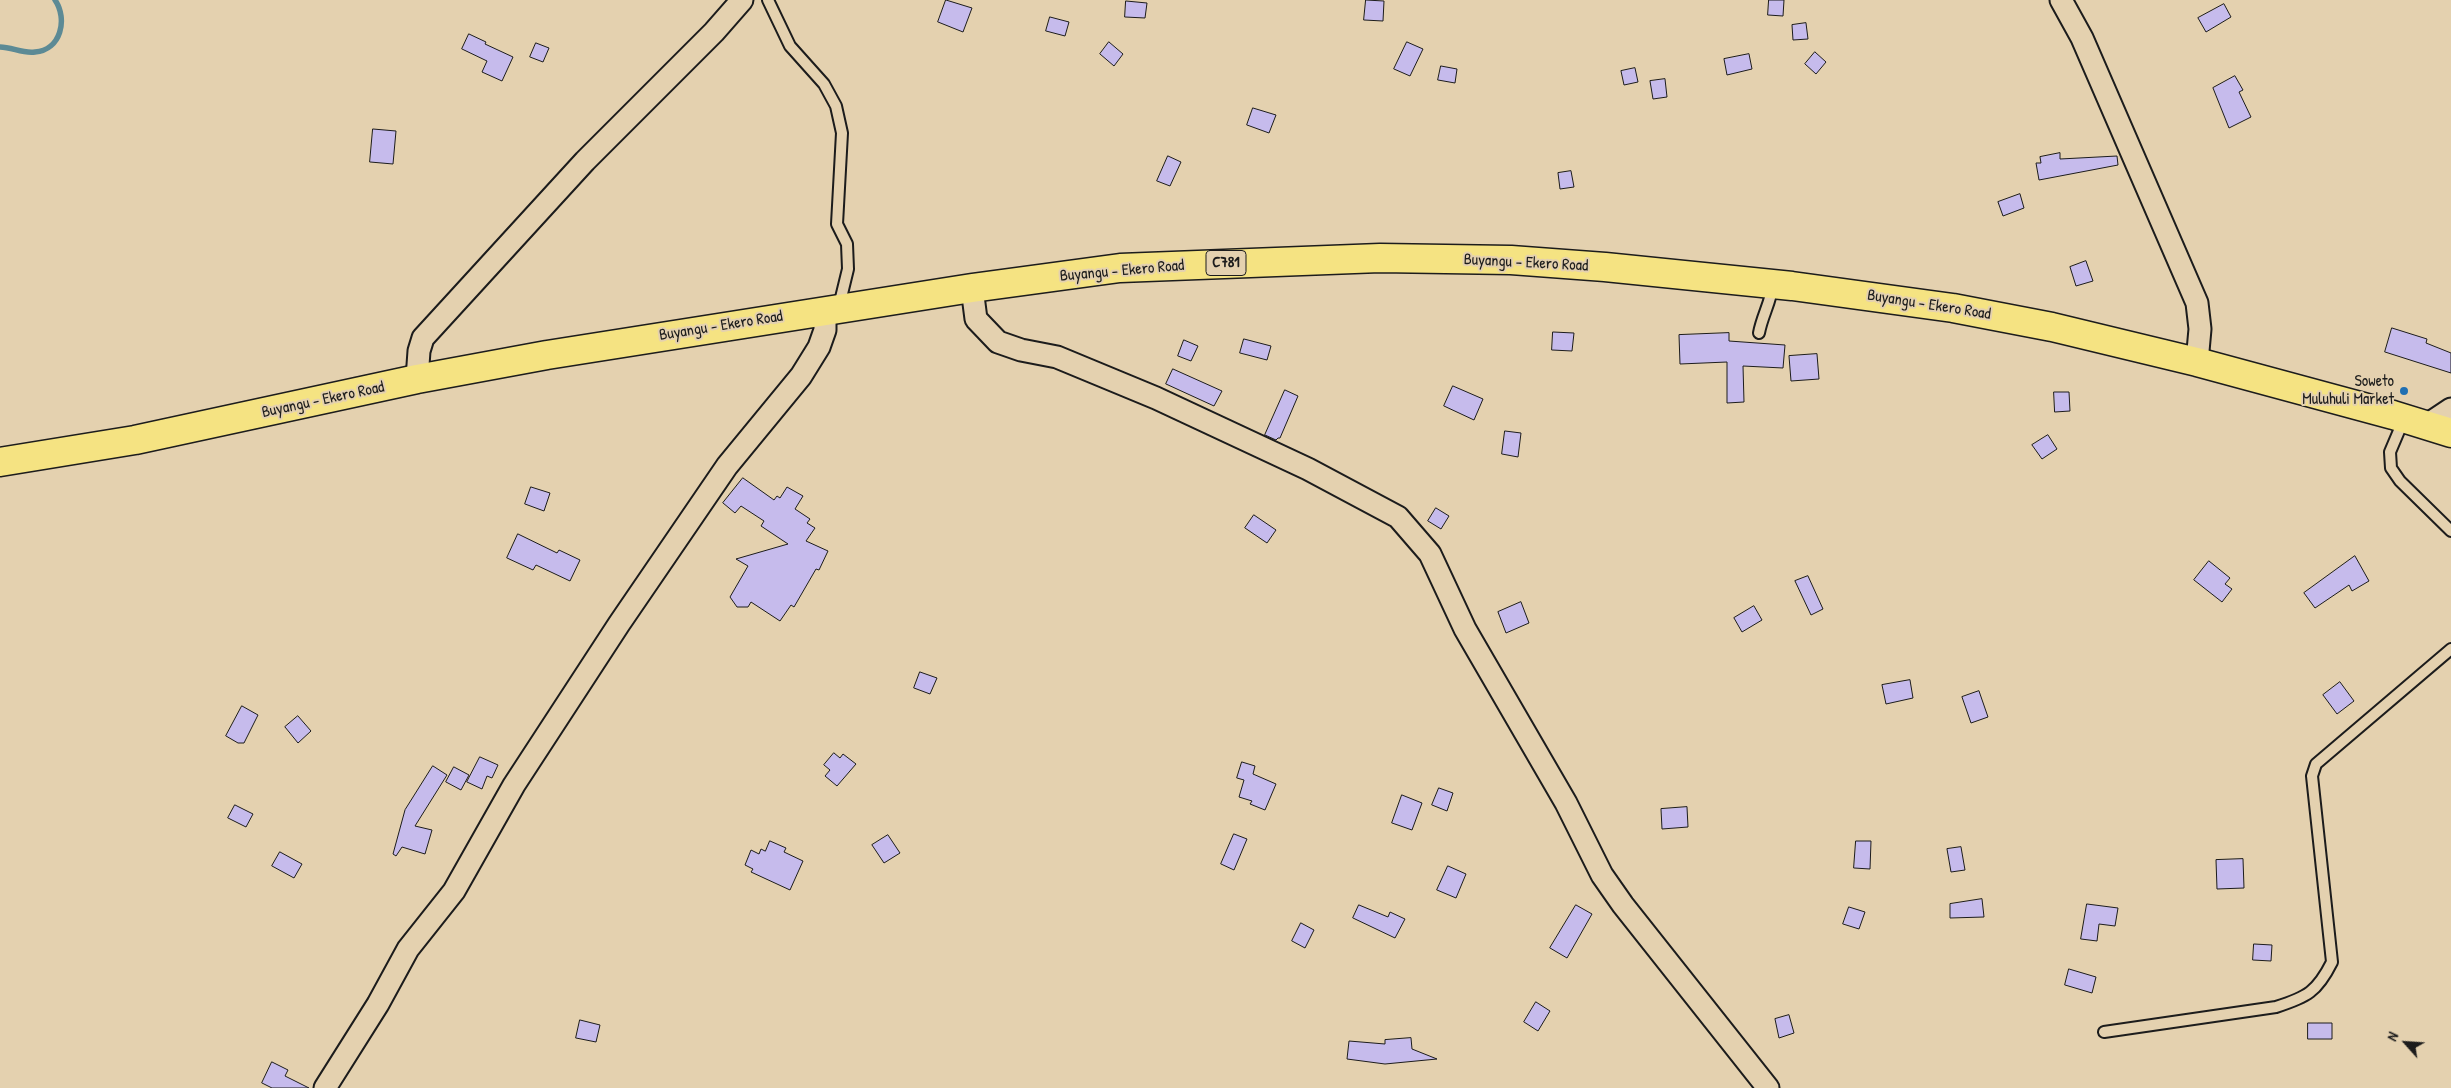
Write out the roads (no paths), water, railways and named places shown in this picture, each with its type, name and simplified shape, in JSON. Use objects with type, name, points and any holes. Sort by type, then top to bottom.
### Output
[{"type":"main road","name":"Buyangu - Ekero Road","points":[[0,462],[135,440],[417,379],[547,355],[832,308],[1120,268],[1380,258],[1511,260],[1773,284],[1886,298],[1984,313],[2078,333],[2197,362],[2427,426]]},
{"type":"street","points":[[417,379],[419,351],[423,338],[591,154],[714,32],[742,0]]},
{"type":"street","points":[[2061,0],[2082,38],[2197,303],[2200,329],[2197,362]]},
{"type":"street","points":[[972,288],[976,319],[998,342],[1021,350],[1057,357],[1156,398],[1308,469],[1398,517],[1430,554],[1465,629],[1566,802],[1602,875],[1623,905],[1768,1088]]},
{"type":"street","points":[[325,1088],[378,1004],[408,949],[454,891],[514,785],[619,624],[727,466],[801,376],[820,347],[832,308]]},
{"type":"street","points":[[2427,426],[2451,409]]},
{"type":"lane","points":[[768,0],[790,46],[824,84],[836,106],[842,133],[837,224],[847,244],[848,269],[832,308]]},
{"type":"lane","points":[[1759,333],[1762,317],[1771,298],[1773,284]]},
{"type":"lane","points":[[2427,426],[2390,452],[2391,468],[2400,481],[2451,530]]},
{"type":"lane","points":[[2104,1032],[2276,1007],[2303,999],[2324,978],[2332,962],[2312,776],[2316,764],[2451,649]]},
{"type":"waterway","points":[[0,47],[35,52],[51,46],[60,32],[61,24],[61,16],[55,0]]},
{"type":"place","name":"Soweto Muluhuli Market","points":[[2404,391]]}]
